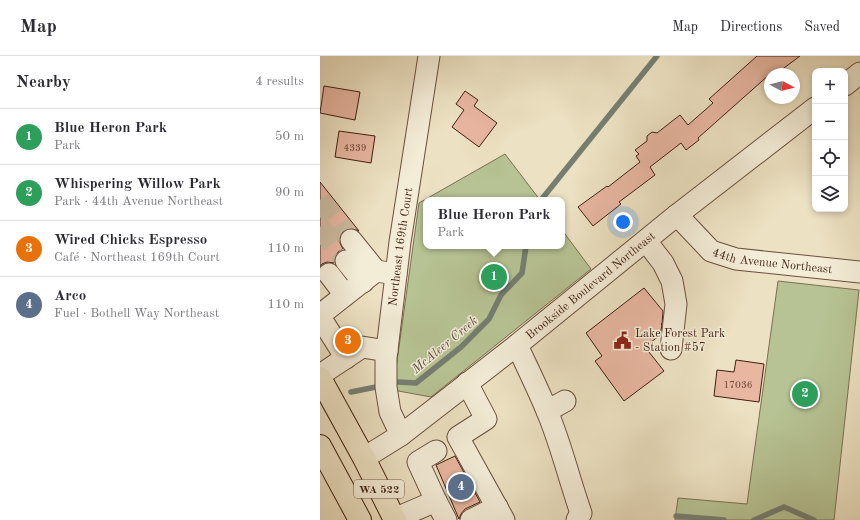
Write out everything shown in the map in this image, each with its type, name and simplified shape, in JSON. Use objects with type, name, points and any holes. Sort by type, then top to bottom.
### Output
[{"type":"main road","name":"WA 522","points":[[320,378],[364,458],[394,520]]},
{"type":"main road","name":"WA 522","points":[[320,446],[360,520]]},
{"type":"street","name":"Northeast 169th Court","points":[[429,56],[378,276],[387,351],[386,387],[390,412],[436,451]]},
{"type":"street","points":[[848,83],[860,73]]},
{"type":"street","name":"Brookside Boulevard Northeast","points":[[364,458],[409,429],[517,345],[677,215],[812,110]]},
{"type":"street","name":"44th Avenue Northeast","points":[[677,215],[711,251],[736,259],[860,272]]},
{"type":"street","points":[[351,240],[378,276]]},
{"type":"street","points":[[646,241],[662,263],[672,281],[676,304],[670,349]]},
{"type":"street","points":[[346,261],[378,276]]},
{"type":"street","points":[[329,274],[345,295]]},
{"type":"street","points":[[346,358],[321,313],[345,295],[378,276]]},
{"type":"street","points":[[517,345],[556,434],[581,513],[577,520]]},
{"type":"street","points":[[320,374],[362,347],[387,351]]},
{"type":"street","points":[[446,520],[418,462],[486,419],[467,383]]},
{"type":"street","points":[[547,411],[565,401]]},
{"type":"street","points":[[458,437],[501,514],[471,520]]},
{"type":"street","points":[[394,520],[436,501]]},
{"type":"green space","points":[[505,154],[538,197],[430,197]]},
{"type":"green space","points":[[423,201],[423,249],[565,249],[565,234],[591,269],[431,397],[393,390],[419,203]]},
{"type":"green space","points":[[778,281],[859,290],[834,520],[675,520],[678,498],[747,504]]},
{"type":"building","points":[[757,56],[800,56],[784,68],[764,68],[764,79],[698,138],[699,140],[686,150],[681,143],[650,167],[655,175],[619,202],[621,204],[593,226],[578,207],[607,186],[608,187],[640,162],[636,156],[639,154],[635,150],[647,141],[647,136],[652,132],[657,133],[680,115],[688,125],[713,103],[709,99]]},
{"type":"building","points":[[324,86],[360,92],[355,120],[320,113]]},
{"type":"building","points":[[465,91],[478,100],[474,106],[497,123],[479,147],[452,127],[464,110],[456,104]]},
{"type":"building","points":[[339,131],[375,136],[371,163],[335,157]]},
{"type":"building","points":[[320,182],[359,231],[350,228],[343,231],[340,235],[339,241],[343,249],[335,256],[334,263],[327,262],[322,264],[320,267]]},
{"type":"building","name":"Lake Forest Park - Station #57","points":[[644,288],[663,311],[660,335],[645,347],[664,371],[624,401],[595,361],[602,356],[586,333]]},
{"type":"building","points":[[736,360],[764,364],[759,402],[714,396],[717,370],[734,372]]},
{"type":"building","points":[[455,456],[480,502],[465,509],[459,519],[436,465]]},
{"type":"waterway","name":"McAleer Creek","points":[[543,197],[657,56]]},
{"type":"waterway","name":"McAleer Creek","points":[[398,382],[416,383],[461,347],[489,319],[501,295],[522,273],[526,249]]},
{"type":"waterway","name":"McAleer Creek","points":[[351,392],[376,387]]},
{"type":"waterway","points":[[754,520],[784,507],[814,520]]},
{"type":"waterway","points":[[676,516],[724,520]]},
{"type":"tunnel","points":[[320,200],[351,240]]},
{"type":"tunnel","points":[[320,227],[346,261]]},
{"type":"place","name":"Blue Heron Park","points":[[494,277]]},
{"type":"place","name":"Lake Forest Park - Station #57","points":[[622,340]]},
{"type":"place","name":"Wired Chicks Espresso","points":[[348,341]]},
{"type":"place","name":"Whispering Willow Park","points":[[805,394]]},
{"type":"place","name":"Arco","points":[[461,487]]}]
